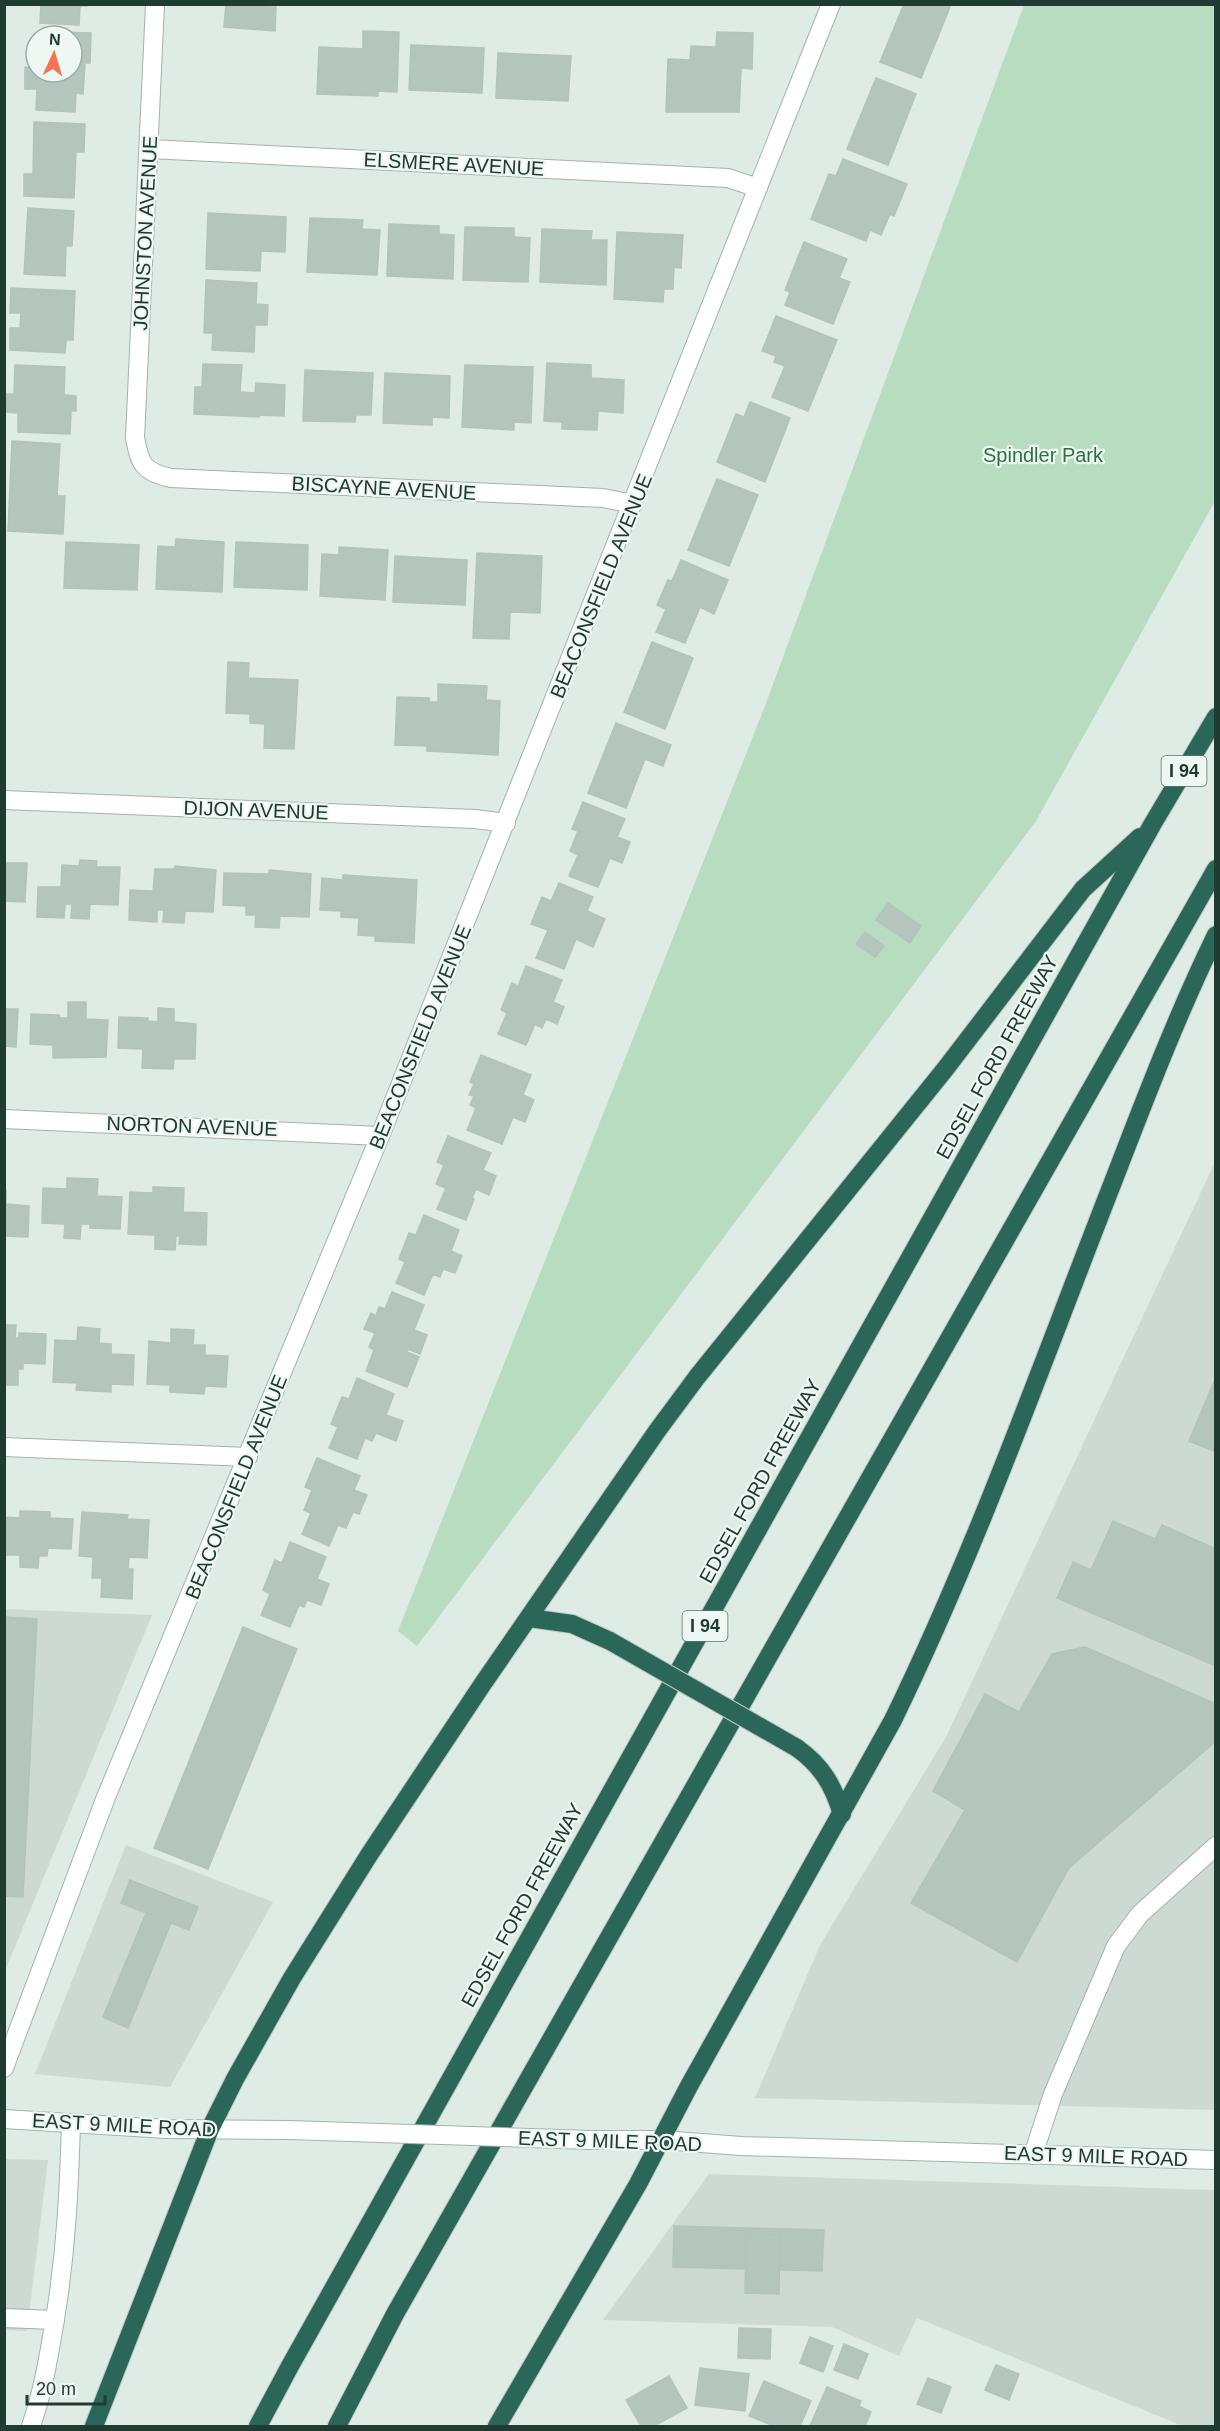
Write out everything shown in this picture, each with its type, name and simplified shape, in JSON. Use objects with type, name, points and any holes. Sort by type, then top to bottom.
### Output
[{"type":"highway","name":"EDSEL FORD FREEWAY","points":[[258,2427],[1152,825],[1215,717]]},
{"type":"highway","points":[[94,2427],[210,2129],[235,2079],[292,1978],[351,1884],[529,1618],[657,1431],[697,1377],[946,1068],[1083,890],[1152,825]]},
{"type":"highway","points":[[337,2427],[395,2314],[1215,869]]},
{"type":"highway","points":[[497,2427],[662,2140],[689,2086],[893,1719],[951,1598],[1135,1124],[1215,935]]},
{"type":"highway","points":[[529,1618],[572,1624],[610,1641],[797,1748],[813,1759],[825,1773],[834,1789],[842,1814]]},
{"type":"street","name":"JOHNSTON AVENUE","points":[[139,460],[135,438],[155,4]]},
{"type":"street","name":"BEACONSFIELD AVENUE","points":[[4,2068],[106,1797],[380,1136],[831,4]]},
{"type":"street","name":"ELSMERE AVENUE","points":[[149,149],[728,178],[758,188]]},
{"type":"street","name":"BISCAYNE AVENUE","points":[[139,460],[157,475],[171,478],[603,498],[633,504]]},
{"type":"street","name":"DIJON AVENUE","points":[[4,800],[475,819],[506,823]]},
{"type":"street","name":"NORTON AVENUE","points":[[4,1119],[380,1136]]},
{"type":"street","points":[[4,1447],[248,1457]]},
{"type":"street","points":[[1034,2155],[1053,2094],[1116,1946],[1140,1914],[1215,1846]]},
{"type":"street","name":"EAST 9 MILE ROAD","points":[[4,2119],[210,2129],[662,2140],[741,2146],[1215,2160]]},
{"type":"street","points":[[31,2427],[37,2410],[63,2275],[71,2123]]},
{"type":"street","points":[[4,2318],[55,2320]]},
{"type":"shaded area","points":[[1215,1162],[1215,2110],[755,2098],[820,1945],[946,1737]]},
{"type":"shaded area","points":[[5,1609],[152,1615],[5,1971]]},
{"type":"shaded area","points":[[126,1845],[273,1902],[170,2087],[35,2074]]},
{"type":"shaded area","points":[[4,2159],[48,2160],[27,2331],[5,2330]]},
{"type":"shaded area","points":[[709,2174],[1215,2190],[1215,2426],[1183,2426],[917,2318],[899,2356],[832,2327],[603,2320]]},
{"type":"green space","name":"Spindler Park","points":[[1024,5],[1215,5],[1215,501],[1036,821],[417,1646],[398,1631],[765,706]]},
{"type":"building","points":[[41,4],[87,4],[87,6],[80,6],[79,24],[40,23]]},
{"type":"building","points":[[226,4],[268,4],[268,7],[276,7],[275,31],[224,27]]},
{"type":"building","points":[[904,4],[944,4],[950,7],[921,78],[880,62]]},
{"type":"building","points":[[363,31],[399,32],[397,92],[378,91],[378,96],[317,94],[319,47],[363,49]]},
{"type":"building","points":[[717,32],[753,33],[752,69],[741,68],[739,112],[666,112],[668,59],[690,60],[691,46],[716,47]]},
{"type":"building","points":[[84,33],[91,33],[90,63],[85,63],[84,78]]},
{"type":"building","points":[[411,45],[484,48],[482,93],[409,90]]},
{"type":"building","points":[[498,53],[571,56],[568,101],[496,98]]},
{"type":"building","points":[[876,78],[916,94],[888,165],[847,149]]},
{"type":"building","points":[[25,84],[84,84],[83,94],[76,93],[75,112],[36,110],[37,89],[25,89]]},
{"type":"building","points":[[34,122],[85,124],[84,152],[76,152],[74,198],[24,196],[24,174],[33,174]]},
{"type":"building","points":[[843,159],[907,184],[894,216],[890,214],[881,235],[870,230],[866,241],[811,219],[829,174],[836,176]]},
{"type":"building","points":[[28,208],[74,211],[72,246],[66,246],[65,276],[24,274]]},
{"type":"building","points":[[208,213],[286,217],[285,252],[261,251],[260,271],[206,269]]},
{"type":"building","points":[[310,218],[363,220],[362,229],[380,230],[377,275],[307,272]]},
{"type":"building","points":[[389,224],[439,226],[439,234],[454,235],[453,279],[387,276]]},
{"type":"building","points":[[465,227],[514,228],[514,237],[530,238],[528,282],[463,280]]},
{"type":"building","points":[[542,229],[592,231],[591,240],[607,240],[606,285],[540,282]]},
{"type":"building","points":[[617,232],[683,235],[681,268],[674,267],[673,289],[664,289],[663,302],[614,299]]},
{"type":"building","points":[[804,242],[847,259],[839,278],[850,282],[833,324],[785,305],[790,292],[785,290]]},
{"type":"building","points":[[206,280],[257,283],[256,304],[268,305],[267,325],[255,325],[254,352],[212,350],[213,333],[204,333]]},
{"type":"building","points":[[11,288],[75,291],[73,340],[66,340],[65,353],[10,350],[10,328],[20,328],[21,313],[10,313]]},
{"type":"building","points":[[776,316],[837,340],[808,411],[772,397],[785,366],[774,362],[776,356],[762,351]]},
{"type":"building","points":[[547,363],[591,365],[591,378],[624,380],[623,413],[598,411],[597,430],[562,429],[562,422],[544,421]]},
{"type":"building","points":[[203,364],[242,365],[240,392],[255,393],[256,383],[285,385],[284,416],[194,414],[195,387],[202,387]]},
{"type":"building","points":[[15,365],[65,367],[64,395],[76,396],[76,411],[71,411],[70,434],[18,432],[18,413],[6,412],[7,394],[14,394]]},
{"type":"building","points":[[465,365],[533,367],[531,423],[514,422],[514,430],[462,427]]},
{"type":"building","points":[[305,370],[373,373],[371,415],[356,415],[355,422],[303,421]]},
{"type":"building","points":[[385,373],[450,376],[449,418],[432,417],[432,425],[383,423]]},
{"type":"building","points":[[750,402],[790,418],[765,482],[717,462],[736,414],[744,417]]},
{"type":"building","points":[[12,441],[60,444],[57,496],[65,496],[63,534],[8,531]]},
{"type":"building","points":[[717,479],[758,495],[729,566],[688,550]]},
{"type":"building","points":[[176,539],[224,542],[222,592],[156,589],[158,546],[175,547]]},
{"type":"building","points":[[66,542],[139,545],[137,590],[64,588]]},
{"type":"building","points":[[236,542],[308,545],[307,590],[234,587]]},
{"type":"building","points":[[339,547],[388,550],[385,600],[320,596],[322,554],[339,555]]},
{"type":"building","points":[[477,553],[542,556],[540,613],[510,612],[509,639],[473,638]]},
{"type":"building","points":[[395,556],[467,560],[465,605],[393,602]]},
{"type":"building","points":[[681,560],[728,580],[714,614],[700,607],[685,643],[656,632],[666,609],[657,605],[668,580],[672,581]]},
{"type":"building","points":[[652,642],[693,658],[665,729],[624,712]]},
{"type":"building","points":[[228,662],[249,663],[248,678],[298,680],[294,749],[264,748],[265,724],[250,723],[250,714],[226,713]]},
{"type":"building","points":[[438,684],[487,686],[486,700],[500,701],[498,755],[427,751],[427,746],[395,745],[397,697],[429,698],[429,702],[438,702]]},
{"type":"building","points":[[616,723],[671,745],[663,766],[645,759],[626,808],[588,793]]},
{"type":"building","points":[[583,802],[625,819],[617,837],[630,842],[622,863],[610,858],[598,887],[569,876],[578,855],[570,851],[578,831],[572,829]]},
{"type":"building","points":[[80,860],[97,861],[96,867],[120,867],[118,905],[90,904],[89,919],[71,918],[72,904],[65,904],[64,918],[37,917],[38,887],[61,887],[62,865],[79,866]]},
{"type":"building","points":[[4,863],[27,863],[25,902],[4,901]]},
{"type":"building","points":[[175,866],[216,870],[213,912],[185,911],[184,923],[163,922],[164,910],[157,910],[157,922],[129,920],[130,890],[153,891],[155,869],[174,869]]},
{"type":"building","points":[[269,870],[311,874],[309,917],[280,916],[279,928],[255,927],[256,915],[246,915],[246,906],[223,905],[224,873],[269,874]]},
{"type":"building","points":[[343,875],[417,880],[414,943],[375,941],[375,936],[358,935],[359,918],[341,917],[341,911],[320,910],[322,878],[343,880]]},
{"type":"building","points":[[559,883],[593,897],[587,911],[605,919],[593,947],[576,939],[564,969],[536,958],[548,930],[531,924],[542,897],[551,901]]},
{"type":"building","points":[[888,903],[921,926],[910,943],[876,920]]},
{"type":"building","points":[[865,932],[884,946],[875,957],[856,944]]},
{"type":"building","points":[[526,966],[562,980],[553,1002],[564,1007],[557,1024],[546,1019],[542,1028],[535,1024],[526,1045],[498,1034],[507,1013],[501,1010],[512,983],[518,986]]},
{"type":"building","points":[[68,1002],[86,1002],[86,1019],[108,1020],[106,1057],[53,1058],[53,1045],[30,1044],[31,1014],[59,1015],[60,1018],[68,1018]]},
{"type":"building","points":[[158,1008],[174,1009],[174,1022],[196,1024],[195,1059],[174,1059],[173,1069],[142,1068],[143,1049],[118,1048],[119,1017],[148,1018],[147,1021],[158,1022]]},
{"type":"building","points":[[4,1009],[18,1009],[16,1047],[4,1046]]},
{"type":"building","points":[[481,1055],[531,1075],[523,1095],[534,1100],[525,1122],[513,1117],[502,1144],[467,1130],[476,1108],[470,1105],[474,1096],[469,1095],[474,1084],[470,1082]]},
{"type":"building","points":[[448,1136],[491,1153],[483,1170],[496,1176],[489,1195],[476,1189],[466,1220],[437,1209],[446,1188],[436,1184],[444,1165],[437,1162]]},
{"type":"building","points":[[67,1178],[98,1179],[97,1196],[122,1197],[120,1229],[90,1228],[90,1224],[81,1224],[80,1239],[64,1238],[65,1224],[42,1223],[43,1188],[67,1189]]},
{"type":"building","points":[[153,1187],[184,1188],[183,1212],[207,1213],[206,1245],[179,1244],[180,1236],[176,1236],[175,1250],[155,1249],[155,1235],[128,1234],[130,1192],[153,1193]]},
{"type":"building","points":[[4,1190],[6,1190],[6,1204],[29,1206],[28,1237],[4,1236]]},
{"type":"building","points":[[424,1215],[459,1230],[451,1251],[462,1256],[455,1273],[443,1269],[440,1277],[433,1274],[424,1295],[396,1283],[405,1262],[399,1259],[409,1233],[416,1235]]},
{"type":"building","points":[[392,1292],[424,1305],[414,1330],[427,1335],[420,1354],[408,1349],[407,1352],[419,1357],[407,1387],[366,1371],[374,1350],[369,1347],[375,1333],[364,1329],[371,1313],[376,1316],[379,1307],[385,1309]]},
{"type":"building","points":[[4,1325],[16,1325],[15,1338],[19,1338],[19,1333],[46,1334],[45,1364],[23,1363],[23,1369],[18,1369],[18,1385],[4,1385]]},
{"type":"building","points":[[78,1327],[100,1329],[99,1343],[111,1344],[111,1354],[134,1355],[133,1385],[111,1384],[111,1392],[76,1390],[77,1383],[53,1382],[55,1340],[77,1341]]},
{"type":"building","points":[[171,1329],[194,1330],[193,1345],[205,1345],[205,1355],[228,1356],[226,1387],[205,1386],[204,1394],[170,1392],[170,1385],[147,1384],[149,1341],[171,1343]]},
{"type":"building","points":[[1216,1377],[1216,1452],[1189,1441]]},
{"type":"building","points":[[357,1378],[394,1394],[386,1415],[403,1421],[396,1441],[376,1433],[372,1441],[365,1438],[357,1459],[329,1448],[338,1427],[331,1424],[342,1397],[349,1399]]},
{"type":"building","points":[[317,1458],[360,1476],[354,1490],[367,1495],[359,1514],[353,1512],[346,1528],[338,1525],[329,1546],[302,1534],[311,1513],[304,1510],[312,1490],[305,1487]]},
{"type":"building","points":[[20,1511],[50,1512],[50,1518],[73,1519],[71,1549],[48,1548],[47,1556],[39,1556],[38,1568],[20,1567],[20,1555],[4,1555],[4,1517],[20,1518]]},
{"type":"building","points":[[82,1512],[128,1515],[127,1519],[149,1520],[147,1558],[129,1557],[128,1569],[133,1569],[132,1599],[101,1597],[102,1578],[92,1578],[93,1557],[79,1556]]},
{"type":"building","points":[[1113,1521],[1155,1539],[1162,1525],[1216,1549],[1216,1666],[1057,1598],[1073,1562],[1091,1570]]},
{"type":"building","points":[[290,1542],[326,1557],[317,1579],[329,1584],[321,1605],[307,1600],[304,1607],[299,1605],[290,1627],[261,1615],[270,1594],[263,1590],[275,1560],[282,1563]]},
{"type":"building","points":[[4,1617],[37,1619],[23,1897],[4,1896]]},
{"type":"building","points":[[243,1627],[297,1649],[208,1869],[154,1848]]},
{"type":"building","points":[[1085,1647],[1216,1704],[1216,1741],[1069,1868],[1017,1962],[911,1903],[965,1810],[933,1791],[985,1694],[1019,1712],[1052,1654]]},
{"type":"building","points":[[130,1880],[198,1907],[189,1930],[121,1903]]},
{"type":"building","points":[[146,1913],[171,1923],[128,2028],[103,2017]]},
{"type":"building","points":[[674,2226],[824,2230],[822,2271],[673,2267]]},
{"type":"building","points":[[746,2234],[780,2235],[779,2294],[745,2293]]},
{"type":"building","points":[[739,2328],[771,2329],[770,2359],[738,2358]]},
{"type":"building","points":[[810,2337],[833,2346],[823,2372],[800,2363]]},
{"type":"building","points":[[844,2344],[868,2354],[858,2379],[834,2370]]},
{"type":"building","points":[[996,2365],[1019,2374],[1009,2400],[985,2390]]},
{"type":"building","points":[[700,2368],[749,2374],[745,2411],[695,2405]]},
{"type":"building","points":[[669,2376],[687,2408],[654,2426],[641,2426],[626,2400]]},
{"type":"building","points":[[928,2378],[951,2387],[941,2413],[917,2404]]},
{"type":"building","points":[[764,2381],[811,2401],[800,2426],[774,2426],[749,2416]]},
{"type":"building","points":[[827,2387],[861,2401],[859,2406],[871,2412],[865,2426],[810,2426]]}]
